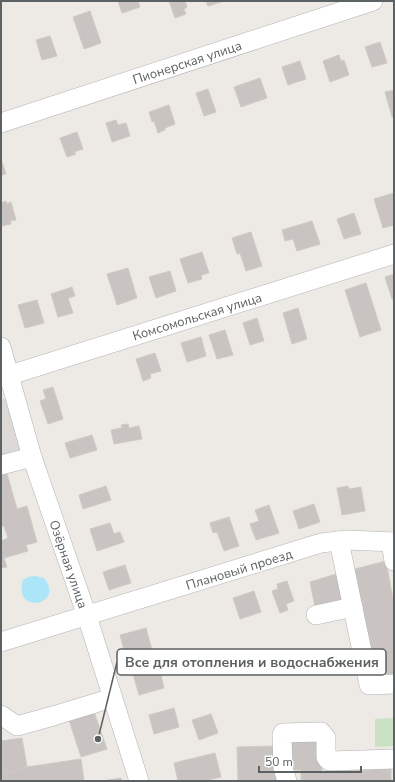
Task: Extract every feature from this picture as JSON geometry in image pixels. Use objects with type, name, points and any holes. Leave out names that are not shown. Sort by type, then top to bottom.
[{"type":"street","name":"Пионерская улица","points":[[1,123],[373,1]]},
{"type":"street","name":"Комсомольская улица","points":[[5,376],[394,254]]},
{"type":"street","name":"Озёрная улица","points":[[1,347],[5,376],[87,616],[139,781]]},
{"type":"street","points":[[1,465],[32,457]]},
{"type":"street","name":"Плановый проезд","points":[[1,642],[321,543],[347,540],[392,542]]},
{"type":"street","points":[[339,541],[369,685],[394,684]]},
{"type":"street","points":[[392,542],[394,561]]},
{"type":"street","points":[[316,615],[353,607]]},
{"type":"street","points":[[1,715],[17,726],[112,698]]},
{"type":"street","points":[[287,781],[283,768],[283,733],[321,732],[326,738],[326,757],[330,761],[394,758]]},
{"type":"shaded area","points":[[6,398],[23,449],[1,456],[1,400]]},
{"type":"green space","points":[[394,718],[394,746],[375,747],[375,719]]},
{"type":"water","points":[[35,576],[44,578],[49,588],[48,595],[44,600],[38,603],[31,602],[25,598],[22,591],[23,580],[28,577]]},
{"type":"building","points":[[118,1],[138,1],[140,7],[122,13]]},
{"type":"building","points":[[169,1],[185,1],[187,7],[184,9],[186,14],[175,18]]},
{"type":"building","points":[[206,1],[224,1],[208,6]]},
{"type":"building","points":[[90,11],[101,43],[84,49],[73,17]]},
{"type":"building","points":[[50,36],[57,56],[42,60],[36,40]]},
{"type":"building","points":[[380,42],[387,63],[372,67],[365,47]]},
{"type":"building","points":[[339,55],[341,61],[344,60],[349,75],[330,82],[323,61]]},
{"type":"building","points":[[300,61],[306,79],[288,85],[282,67]]},
{"type":"building","points":[[260,78],[267,98],[241,107],[234,87]]},
{"type":"building","points":[[208,89],[216,112],[204,116],[196,93]]},
{"type":"building","points":[[394,90],[394,117],[392,117],[385,92]]},
{"type":"building","points":[[169,105],[175,124],[158,133],[149,112]]},
{"type":"building","points":[[116,120],[118,125],[126,123],[130,136],[112,142],[106,123]]},
{"type":"building","points":[[77,132],[83,149],[74,152],[76,154],[67,157],[60,138]]},
{"type":"building","points":[[1,159],[6,174],[1,175]]},
{"type":"building","points":[[394,193],[394,225],[383,228],[374,199]]},
{"type":"building","points":[[6,201],[7,204],[11,202],[16,220],[10,221],[11,224],[1,226],[1,203]]},
{"type":"building","points":[[354,213],[361,234],[344,239],[337,219]]},
{"type":"building","points":[[312,221],[320,244],[297,251],[293,239],[285,241],[282,230]]},
{"type":"building","points":[[251,232],[262,266],[246,271],[240,253],[237,254],[232,238]]},
{"type":"building","points":[[202,252],[209,273],[201,275],[202,279],[188,283],[180,259]]},
{"type":"building","points":[[128,268],[137,298],[117,305],[107,274]]},
{"type":"building","points":[[170,271],[176,291],[156,298],[149,277]]},
{"type":"building","points":[[394,274],[394,299],[392,299],[385,277]]},
{"type":"building","points":[[366,283],[381,330],[360,337],[345,290]]},
{"type":"building","points":[[72,287],[75,296],[68,298],[73,313],[58,317],[51,294]]},
{"type":"building","points":[[37,300],[44,323],[25,328],[18,305]]},
{"type":"building","points":[[298,308],[307,339],[292,344],[283,313]]},
{"type":"building","points":[[257,318],[264,341],[250,345],[243,323]]},
{"type":"building","points":[[225,330],[233,355],[217,359],[209,335]]},
{"type":"building","points":[[201,337],[206,356],[187,362],[181,343]]},
{"type":"building","points":[[155,353],[161,371],[150,374],[151,378],[143,381],[136,359]]},
{"type":"building","points":[[53,387],[63,419],[48,424],[40,401],[46,399],[43,390]]},
{"type":"building","points":[[128,424],[129,428],[139,426],[142,439],[114,444],[111,430],[122,428],[121,425]]},
{"type":"building","points":[[92,435],[97,450],[70,458],[65,443]]},
{"type":"building","points":[[6,470],[17,509],[27,506],[37,542],[26,545],[28,551],[4,558],[7,567],[1,568],[1,541],[8,538],[4,526],[1,526],[1,471]]},
{"type":"building","points":[[106,486],[111,500],[83,509],[79,495]]},
{"type":"building","points":[[348,486],[349,489],[361,487],[365,511],[342,515],[337,488]]},
{"type":"building","points":[[314,504],[320,522],[299,529],[293,511]]},
{"type":"building","points":[[269,505],[279,533],[256,540],[250,524],[259,521],[255,510]]},
{"type":"building","points":[[229,517],[239,546],[224,551],[217,532],[213,533],[210,523]]},
{"type":"building","points":[[110,523],[114,534],[120,532],[124,542],[97,551],[90,529]]},
{"type":"building","points":[[386,561],[394,605],[394,680],[375,683],[355,569]]},
{"type":"building","points":[[125,565],[131,583],[109,590],[103,572]]},
{"type":"building","points":[[336,574],[343,601],[315,607],[310,582]]},
{"type":"building","points":[[287,581],[294,601],[286,604],[288,610],[280,613],[272,591],[278,589],[277,584]]},
{"type":"building","points":[[254,591],[261,612],[240,619],[233,598]]},
{"type":"building","points":[[146,628],[152,650],[126,657],[120,635]]},
{"type":"building","points":[[159,667],[164,688],[139,695],[133,674]]},
{"type":"building","points":[[174,708],[179,727],[154,734],[149,715]]},
{"type":"building","points":[[94,712],[107,749],[81,757],[69,720]]},
{"type":"building","points":[[211,714],[218,733],[199,740],[192,720]]},
{"type":"building","points":[[320,735],[322,772],[391,769],[391,781],[301,781],[301,770],[292,770],[290,740]]},
{"type":"building","points":[[22,738],[27,767],[1,775],[1,741]]},
{"type":"building","points":[[277,746],[278,781],[238,781],[237,747]]},
{"type":"building","points":[[215,753],[221,777],[204,781],[178,781],[174,763]]},
{"type":"building","points":[[81,759],[84,781],[1,781],[1,775],[27,767]]},
{"type":"building","points":[[121,778],[122,781],[102,781]]},
{"type":"place","name":"Все для отопления и водоснабжения","points":[[98,739]]}]
